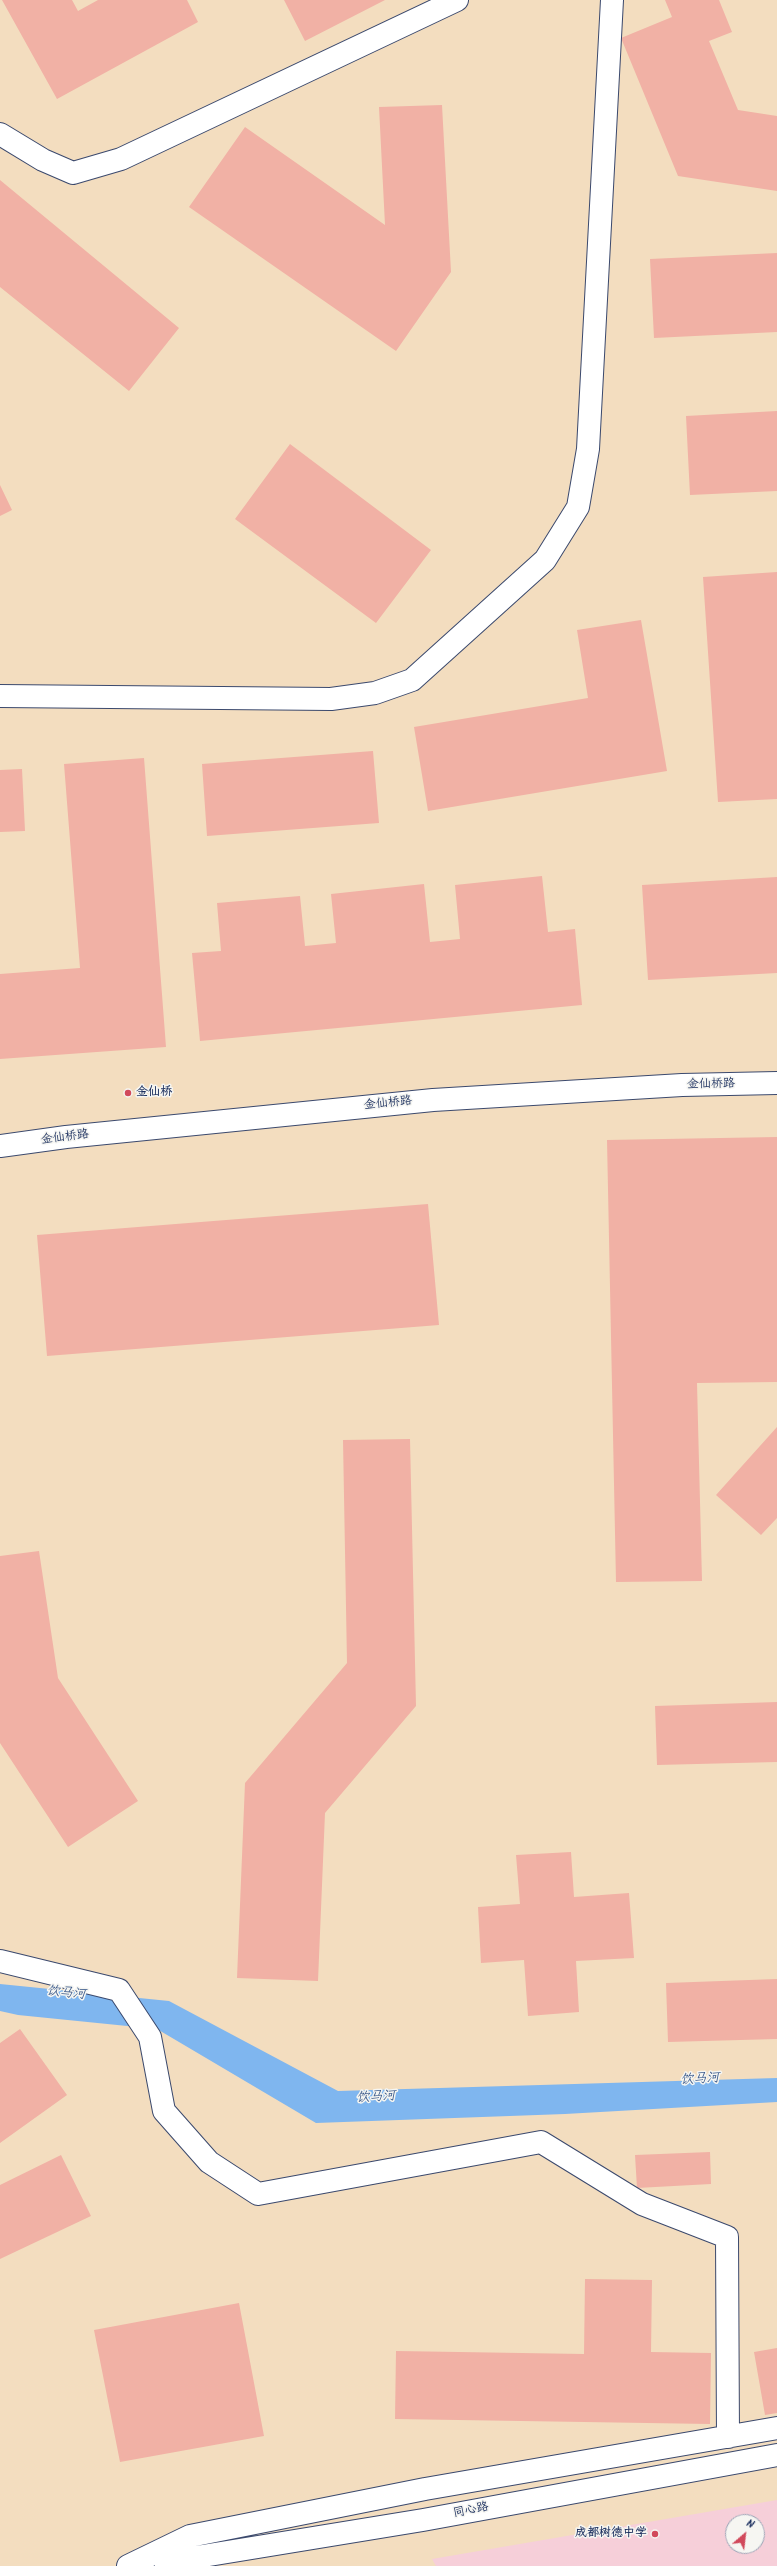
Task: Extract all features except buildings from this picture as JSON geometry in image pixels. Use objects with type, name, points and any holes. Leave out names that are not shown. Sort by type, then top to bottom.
[{"type":"street","points":[[0,134],[43,160],[73,173],[121,159],[457,0]]},
{"type":"street","points":[[0,696],[331,699],[375,693],[412,680],[545,560],[578,507],[588,449],[612,0]]},
{"type":"street","name":"金仙桥路","points":[[0,1146],[66,1137],[433,1100],[682,1085],[777,1083]]},
{"type":"street","points":[[0,1961],[119,1990],[150,2037],[164,2111],[208,2162],[258,2194],[541,2142],[642,2204],[727,2237],[728,2437]]},
{"type":"street","points":[[128,2566],[190,2536],[425,2489],[777,2428]]},
{"type":"street","name":"同心路","points":[[166,2566],[178,2560],[423,2520],[777,2454]]},
{"type":"shaded area","name":"成都树德中学","points":[[777,2500],[777,2566],[436,2566],[432,2559]]},
{"type":"water","name":"饮马河","points":[[0,1984],[169,2001],[338,2091],[777,2078],[777,2102],[565,2114],[316,2123],[157,2029],[18,2015],[0,2011]]},
{"type":"place","name":"金仙桥","points":[[128,1093]]},
{"type":"place","name":"成都树德中学","points":[[655,2534]]}]
